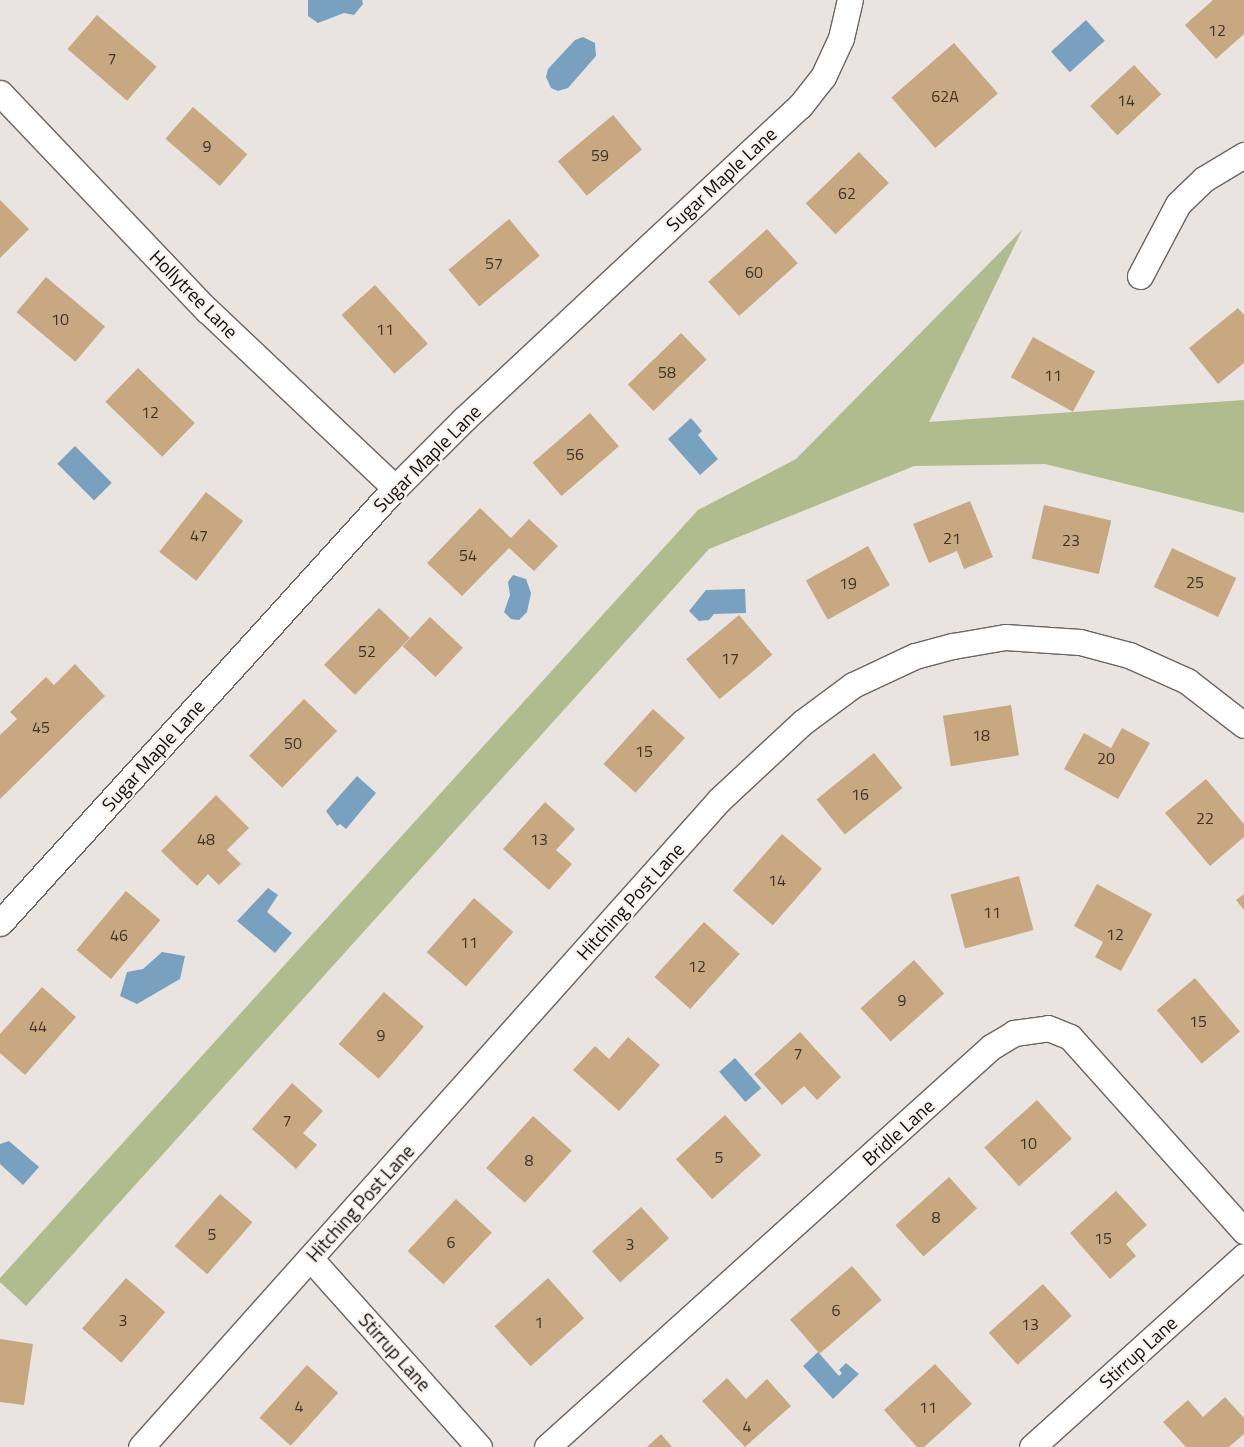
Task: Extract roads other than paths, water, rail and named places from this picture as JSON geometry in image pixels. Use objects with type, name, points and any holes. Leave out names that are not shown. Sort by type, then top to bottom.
[{"type":"street","name":"Sugar Maple Lane","points":[[1,921],[395,488],[464,419],[800,106],[823,77],[841,38],[850,0]]},
{"type":"street","name":"Hollytree Lane","points":[[0,93],[207,310],[395,488]]},
{"type":"street","points":[[1140,276],[1178,204],[1204,179],[1244,156]]},
{"type":"street","name":"Hitching Post Lane","points":[[141,1447],[719,800],[803,722],[853,684],[915,656],[953,646],[1005,637],[1080,642],[1129,655],[1187,681],[1244,725]]},
{"type":"street","name":"Bridle Lane","points":[[547,1447],[984,1054],[1014,1033],[1048,1028],[1070,1037],[1244,1231]]},
{"type":"street","name":"Stirrup Lane","points":[[1032,1447],[1244,1256]]},
{"type":"street","name":"Stirrup Lane","points":[[310,1258],[479,1447]]},
{"type":"water","points":[[308,0],[362,0],[363,4],[354,15],[344,13],[318,23],[308,16]]},
{"type":"water","points":[[1086,20],[1105,41],[1070,72],[1051,51]]},
{"type":"water","points":[[583,37],[595,43],[596,56],[568,88],[558,91],[551,88],[546,77],[548,69],[575,40]]},
{"type":"water","points":[[691,418],[702,431],[698,435],[718,459],[700,475],[668,439]]},
{"type":"water","points":[[75,446],[112,483],[94,500],[57,464]]},
{"type":"water","points":[[513,575],[526,579],[531,593],[527,612],[519,620],[511,619],[504,612],[510,595],[508,582]]},
{"type":"water","points":[[745,589],[746,613],[714,614],[709,620],[699,621],[689,611],[706,590]]},
{"type":"water","points":[[357,776],[376,793],[346,829],[340,824],[337,826],[326,811]]},
{"type":"water","points":[[268,888],[278,895],[267,912],[292,933],[275,953],[237,921]]},
{"type":"water","points":[[162,952],[185,956],[180,979],[137,1004],[120,996],[127,972],[143,969]]},
{"type":"water","points":[[735,1058],[761,1088],[745,1102],[719,1072]]},
{"type":"water","points":[[9,1141],[39,1167],[23,1185],[0,1164],[0,1144]]},
{"type":"water","points":[[818,1352],[839,1376],[842,1373],[839,1370],[846,1363],[859,1374],[833,1399],[803,1366]]}]
